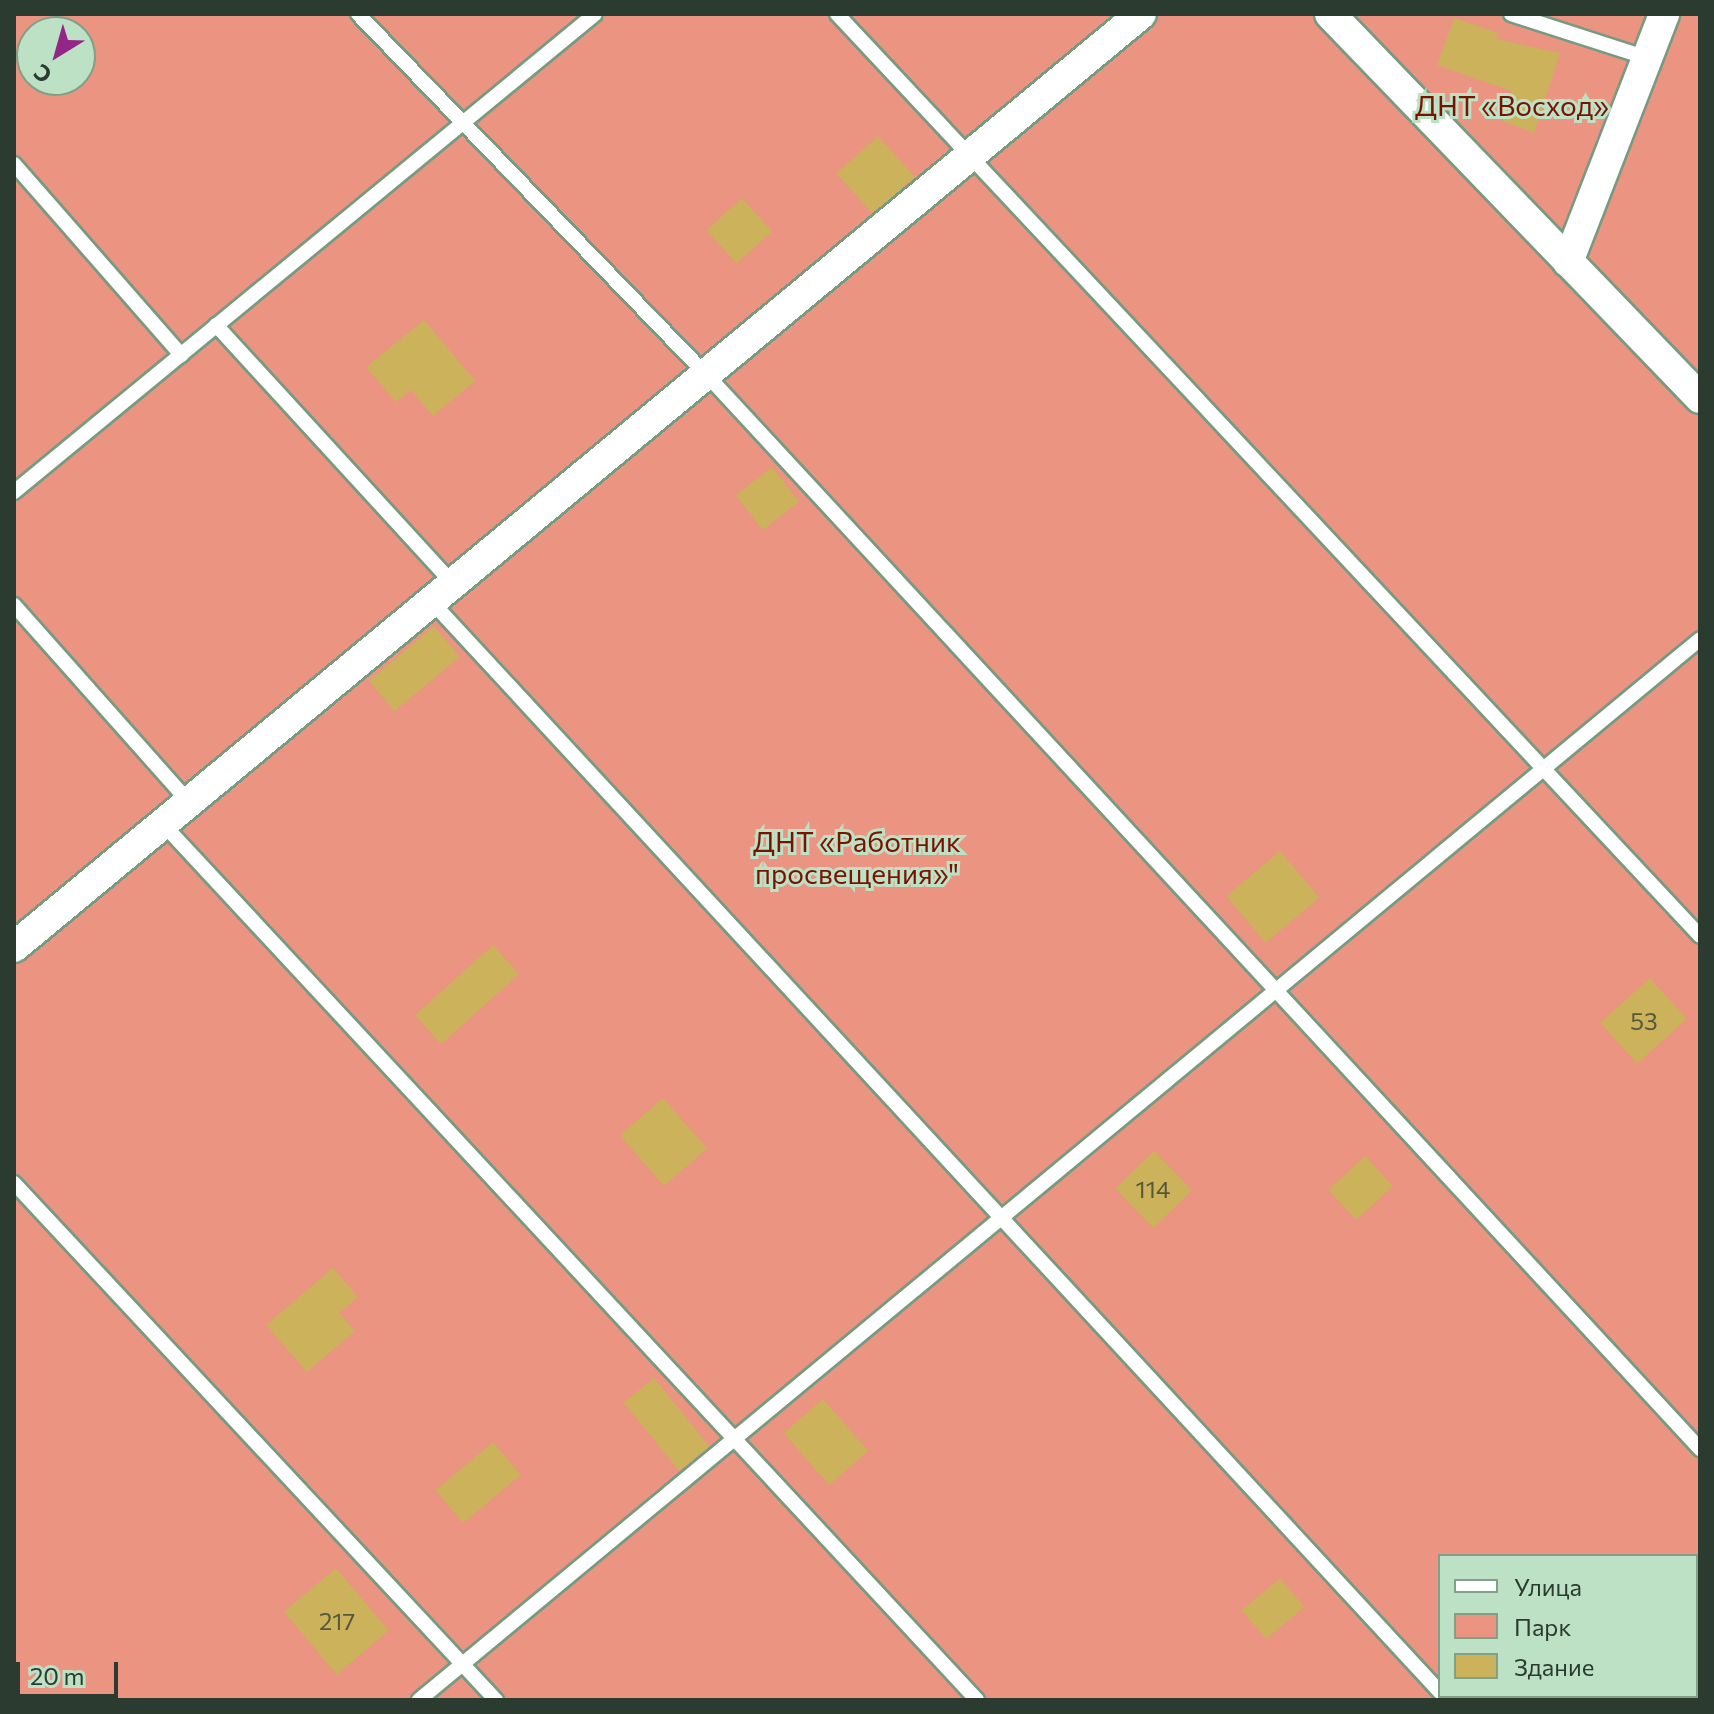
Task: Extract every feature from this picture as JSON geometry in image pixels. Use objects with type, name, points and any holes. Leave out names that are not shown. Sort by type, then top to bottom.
[{"type":"street","points":[[14,947],[970,152],[1141,14]]},
{"type":"street","points":[[1330,14],[1700,398]]},
{"type":"street","points":[[1568,262],[1664,14]]},
{"type":"lane","points":[[358,14],[705,373],[1700,1449]]},
{"type":"lane","points":[[14,492],[595,14]]},
{"type":"lane","points":[[837,14],[970,152],[1700,936]]},
{"type":"lane","points":[[1511,14],[1647,58]]},
{"type":"lane","points":[[14,164],[181,355]]},
{"type":"lane","points":[[216,325],[442,592],[1002,1218],[1438,1690]]},
{"type":"lane","points":[[14,605],[189,802]]},
{"type":"lane","points":[[419,1700],[1700,639]]},
{"type":"lane","points":[[163,824],[977,1700]]},
{"type":"lane","points":[[14,1183],[496,1700]]},
{"type":"green space","name":"ДНТ «Работник просвещения»\"","points":[[14,14],[1700,14],[1700,1700],[14,1700]]},
{"type":"building","points":[[1454,18],[1498,33],[1496,39],[1560,53],[1534,133],[1502,121],[1511,91],[1437,65]]},
{"type":"building","points":[[878,136],[915,177],[873,214],[836,173]]},
{"type":"building","points":[[742,198],[772,231],[736,264],[706,230]]},
{"type":"building","points":[[424,320],[475,381],[433,416],[411,390],[396,402],[366,367]]},
{"type":"building","points":[[772,467],[799,502],[763,530],[736,495]]},
{"type":"building","points":[[434,626],[460,657],[395,711],[369,681]]},
{"type":"building","points":[[1280,851],[1319,898],[1266,943],[1226,896]]},
{"type":"building","points":[[493,945],[519,974],[441,1044],[415,1015]]},
{"type":"building","points":[[1650,978],[1687,1019],[1637,1064],[1600,1023]]},
{"type":"building","points":[[663,1098],[707,1149],[664,1186],[620,1135]]},
{"type":"building","points":[[1154,1151],[1192,1191],[1153,1228],[1115,1189]]},
{"type":"building","points":[[1365,1156],[1393,1186],[1356,1220],[1328,1190]]},
{"type":"building","points":[[333,1268],[358,1297],[339,1313],[355,1331],[307,1372],[266,1325]]},
{"type":"building","points":[[654,1378],[709,1446],[679,1471],[624,1403]]},
{"type":"building","points":[[823,1399],[868,1451],[829,1485],[784,1433]]},
{"type":"building","points":[[493,1442],[521,1475],[463,1523],[436,1490]]},
{"type":"building","points":[[336,1568],[389,1631],[337,1675],[284,1612]]},
{"type":"building","points":[[1280,1578],[1304,1607],[1266,1639],[1242,1610]]},
{"type":"park label","name":"ДНТ «Восход»","points":[[1512,105]]}]
